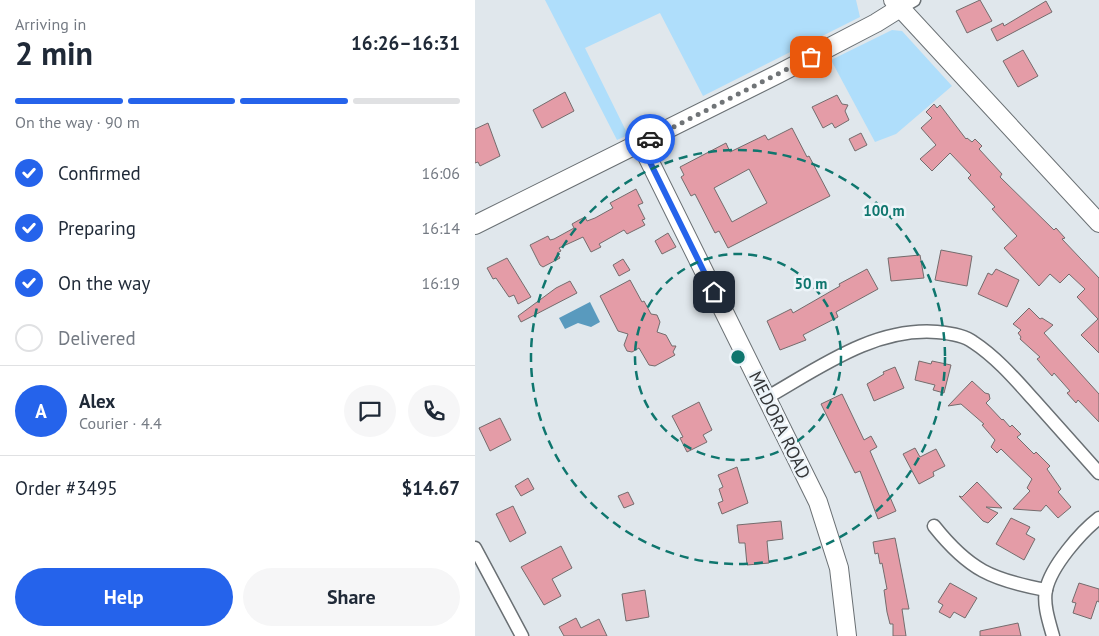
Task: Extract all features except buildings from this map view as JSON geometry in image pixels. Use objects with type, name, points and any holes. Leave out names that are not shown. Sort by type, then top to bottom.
[{"type":"street","points":[[475,225],[641,144],[876,23],[902,2],[1099,222]]},
{"type":"street","name":"MEDORA ROAD","points":[[641,144],[818,502],[839,568],[847,636]]},
{"type":"street","points":[[766,398],[843,355],[872,342],[898,333],[920,331],[948,333],[972,341],[1006,369],[1099,473]]},
{"type":"street","points":[[1053,636],[1047,615],[1046,590],[1059,562],[1087,528],[1099,518]]},
{"type":"street","points":[[934,526],[967,561],[986,573],[1011,583],[1046,590]]},
{"type":"street","points":[[475,548],[522,636]]},
{"type":"shaded area","points":[[545,0],[856,0],[860,17],[703,96],[660,13],[585,48],[628,135],[617,140]]},
{"type":"shaded area","points":[[892,30],[902,31],[952,86],[896,134],[875,142],[831,60]]},
{"type":"shaded area","points":[[590,302],[600,322],[591,327],[578,323],[565,329],[559,318]]},
{"type":"way so far","points":[[650,139],[811,57]]},
{"type":"route","points":[[650,139],[641,144],[714,292]]}]
